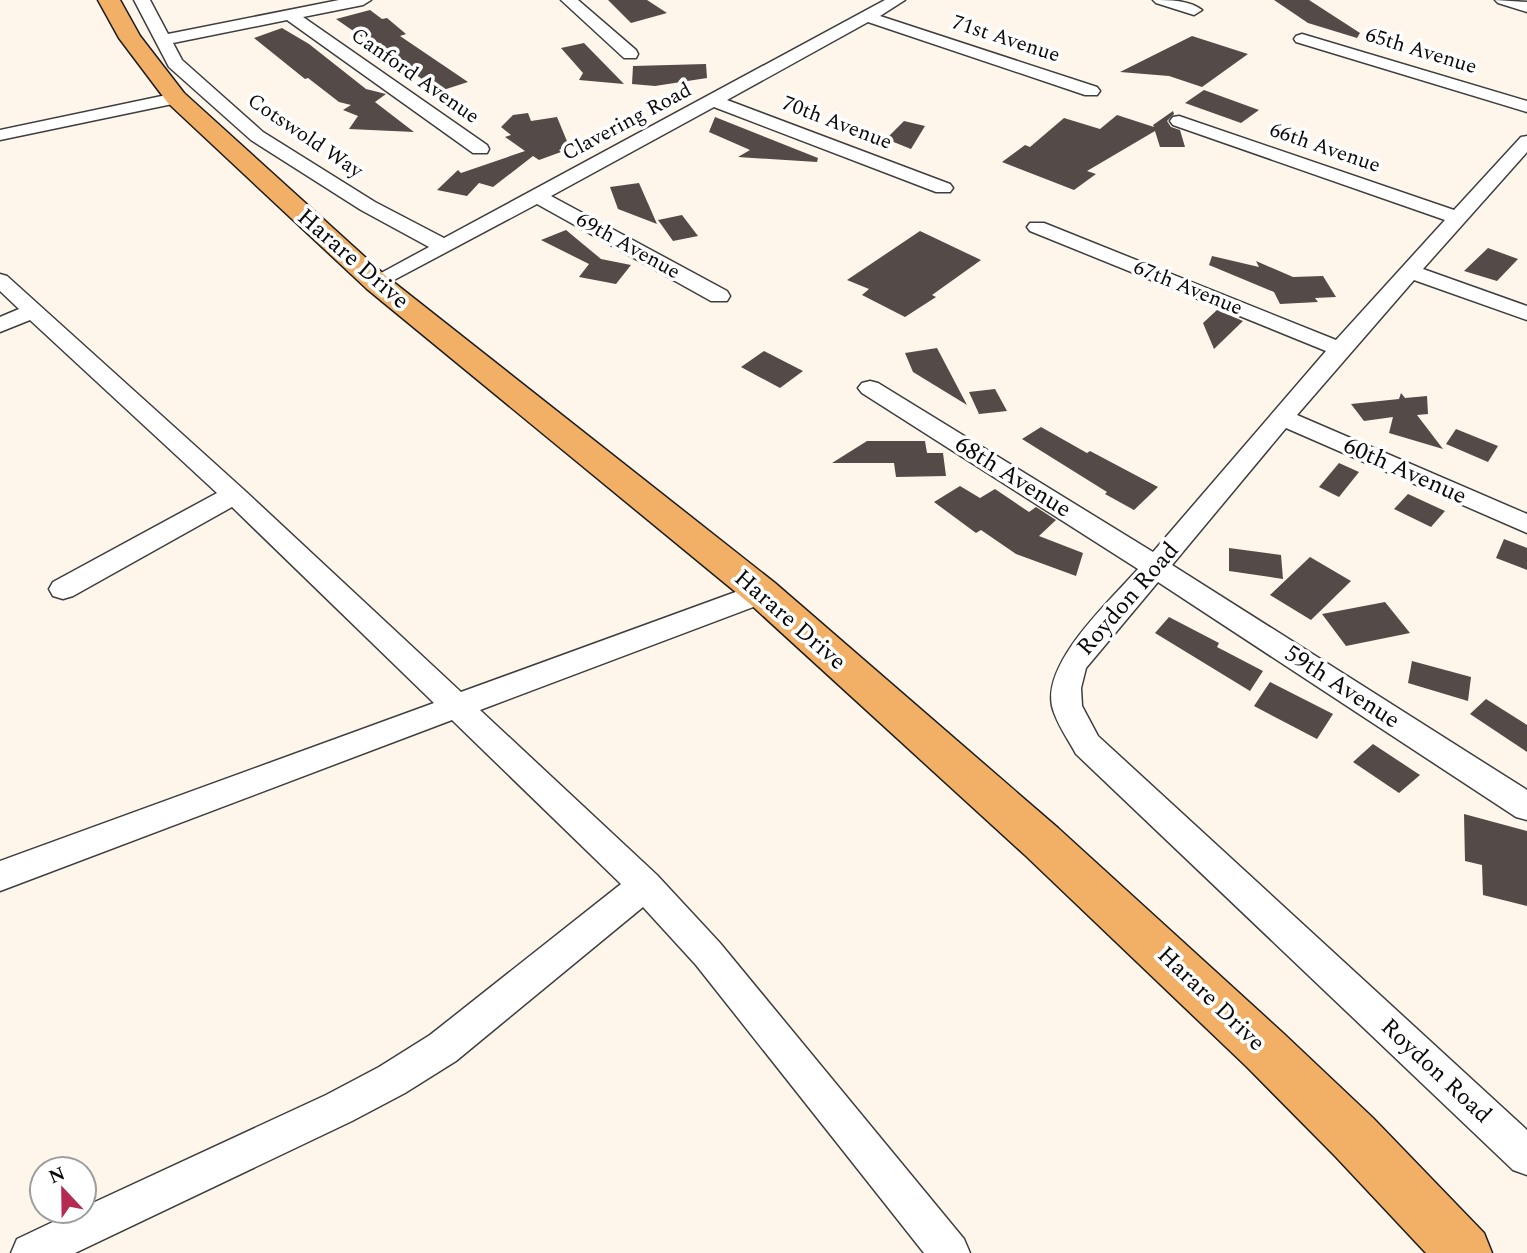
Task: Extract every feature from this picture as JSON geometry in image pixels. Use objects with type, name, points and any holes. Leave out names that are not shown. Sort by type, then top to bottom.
[{"type":"main road","name":"Harare Drive","points":[[109,0],[130,38],[176,98],[377,283],[762,593],[1154,945],[1354,1138],[1464,1253]]},
{"type":"street","name":"Cotswold Way","points":[[142,0],[162,40],[183,72],[257,136],[369,206],[445,247]]},
{"type":"street","points":[[162,40],[290,15],[305,6],[363,0]]},
{"type":"street","points":[[569,0],[630,54]]},
{"type":"street","name":"Clavering Road","points":[[377,283],[897,0]]},
{"type":"street","points":[[1161,0],[1194,10]]},
{"type":"street","points":[[1503,0],[1527,7]]},
{"type":"street","name":"Canford Avenue","points":[[290,15],[480,149]]},
{"type":"street","name":"71st Avenue","points":[[867,17],[1091,91]]},
{"type":"street","name":"65th Avenue","points":[[1302,39],[1527,107]]},
{"type":"street","points":[[0,135],[176,98]]},
{"type":"street","name":"70th Avenue","points":[[714,101],[943,188]]},
{"type":"street","name":"66th Avenue","points":[[1179,121],[1455,218]]},
{"type":"street","name":"Roydon Road","points":[[1522,154],[1455,218],[1412,272],[1340,349],[1073,664],[1064,690],[1069,715],[1087,745],[1527,1156]]},
{"type":"street","name":"69th Avenue","points":[[537,196],[719,296]]},
{"type":"street","name":"67th Avenue","points":[[1037,228],[1340,349]]},
{"type":"street","points":[[1412,272],[1527,313]]},
{"type":"street","points":[[0,280],[234,495],[645,885],[708,954],[950,1253]]},
{"type":"street","points":[[0,326],[32,311]]},
{"type":"street","name":"68th Avenue","points":[[870,388],[1156,566]]},
{"type":"street","name":"60th Avenue","points":[[1282,417],[1527,524]]},
{"type":"street","points":[[62,589],[234,495]]},
{"type":"street","name":"59th Avenue","points":[[1156,566],[1527,807]]},
{"type":"street","points":[[0,876],[762,593]]},
{"type":"street","points":[[31,1253],[392,1080],[443,1048],[645,885]]},
{"type":"building","points":[[608,0],[647,0],[667,13],[631,23]]},
{"type":"building","points":[[1274,0],[1309,0],[1360,33],[1357,38],[1308,23]]},
{"type":"building","points":[[370,10],[382,19],[387,18],[406,34],[400,36],[468,82],[440,91],[410,71],[416,69],[368,36],[362,37],[336,19]]},
{"type":"building","points":[[282,28],[309,44],[366,89],[386,94],[375,102],[414,132],[349,129],[358,116],[343,110],[351,105],[339,102],[308,78],[305,79],[254,38]]},
{"type":"building","points":[[1192,36],[1248,54],[1202,87],[1169,76],[1120,72]]},
{"type":"building","points":[[584,43],[624,84],[579,80],[583,73],[561,48]]},
{"type":"building","points":[[706,64],[707,78],[655,86],[632,84],[633,66]]},
{"type":"building","points":[[1204,90],[1259,110],[1241,123],[1185,103]]},
{"type":"building","points":[[1173,111],[1174,114],[1167,121],[1171,127],[1180,130],[1185,147],[1160,147],[1155,131],[1087,171],[1096,174],[1074,190],[1002,162],[1025,145],[1030,147],[1064,118],[1100,129],[1117,115],[1154,127],[1153,125]]},
{"type":"building","points":[[528,113],[531,121],[557,117],[569,146],[539,160],[533,156],[493,187],[479,183],[467,196],[437,190],[458,170],[461,173],[525,151],[505,137],[511,135],[501,127],[513,115]]},
{"type":"building","points":[[715,117],[818,158],[817,162],[738,157],[750,150],[709,132]]},
{"type":"building","points":[[904,121],[925,126],[911,149],[886,139]]},
{"type":"building","points":[[639,183],[657,224],[618,209],[610,187]]},
{"type":"building","points":[[682,215],[698,236],[673,241],[658,220]]},
{"type":"building","points":[[566,230],[601,259],[631,265],[616,284],[579,277],[589,264],[541,240]]},
{"type":"building","points":[[920,231],[981,260],[932,295],[936,297],[905,317],[862,295],[869,289],[847,280]]},
{"type":"building","points":[[1488,248],[1518,259],[1497,281],[1464,271]]},
{"type":"building","points":[[1212,256],[1259,267],[1256,261],[1293,277],[1323,276],[1336,297],[1315,298],[1318,302],[1280,304],[1274,292],[1209,265]]},
{"type":"building","points":[[1217,310],[1243,321],[1214,349],[1203,323]]},
{"type":"building","points":[[937,348],[967,405],[913,372],[905,353]]},
{"type":"building","points":[[764,351],[803,371],[780,388],[741,367]]},
{"type":"building","points":[[995,389],[1007,411],[979,414],[969,392]]},
{"type":"building","points":[[1401,393],[1405,398],[1427,396],[1428,414],[1417,415],[1443,449],[1389,433],[1393,417],[1364,421],[1351,404],[1399,399]]},
{"type":"building","points":[[1041,427],[1087,453],[1090,451],[1158,487],[1134,510],[1022,439]]},
{"type":"building","points":[[1456,429],[1498,446],[1488,462],[1446,444]]},
{"type":"building","points":[[867,441],[925,441],[927,453],[943,453],[946,476],[896,477],[894,463],[832,463]]},
{"type":"building","points":[[1339,463],[1359,472],[1339,497],[1319,487]]},
{"type":"building","points":[[960,486],[980,498],[995,489],[1029,512],[1036,507],[1056,520],[1039,536],[1083,553],[1076,576],[1016,554],[981,530],[976,533],[934,502]]},
{"type":"building","points":[[1408,494],[1445,511],[1431,527],[1394,509]]},
{"type":"building","points":[[1504,539],[1527,548],[1527,570],[1496,558]]},
{"type":"building","points":[[1229,548],[1281,555],[1283,579],[1229,571]]},
{"type":"building","points":[[1310,557],[1351,581],[1311,620],[1270,595]]},
{"type":"building","points":[[1385,602],[1410,633],[1346,646],[1322,614]]},
{"type":"building","points":[[1169,617],[1219,643],[1217,647],[1263,671],[1250,691],[1155,633]]},
{"type":"building","points":[[1412,661],[1471,677],[1468,701],[1408,683]]},
{"type":"building","points":[[1270,682],[1333,714],[1317,739],[1254,706]]},
{"type":"building","points":[[1486,699],[1527,725],[1527,752],[1470,714]]},
{"type":"building","points":[[1373,744],[1420,775],[1399,793],[1353,762]]},
{"type":"building","points":[[1464,814],[1527,831],[1527,906],[1483,895],[1482,865],[1465,861]]}]
